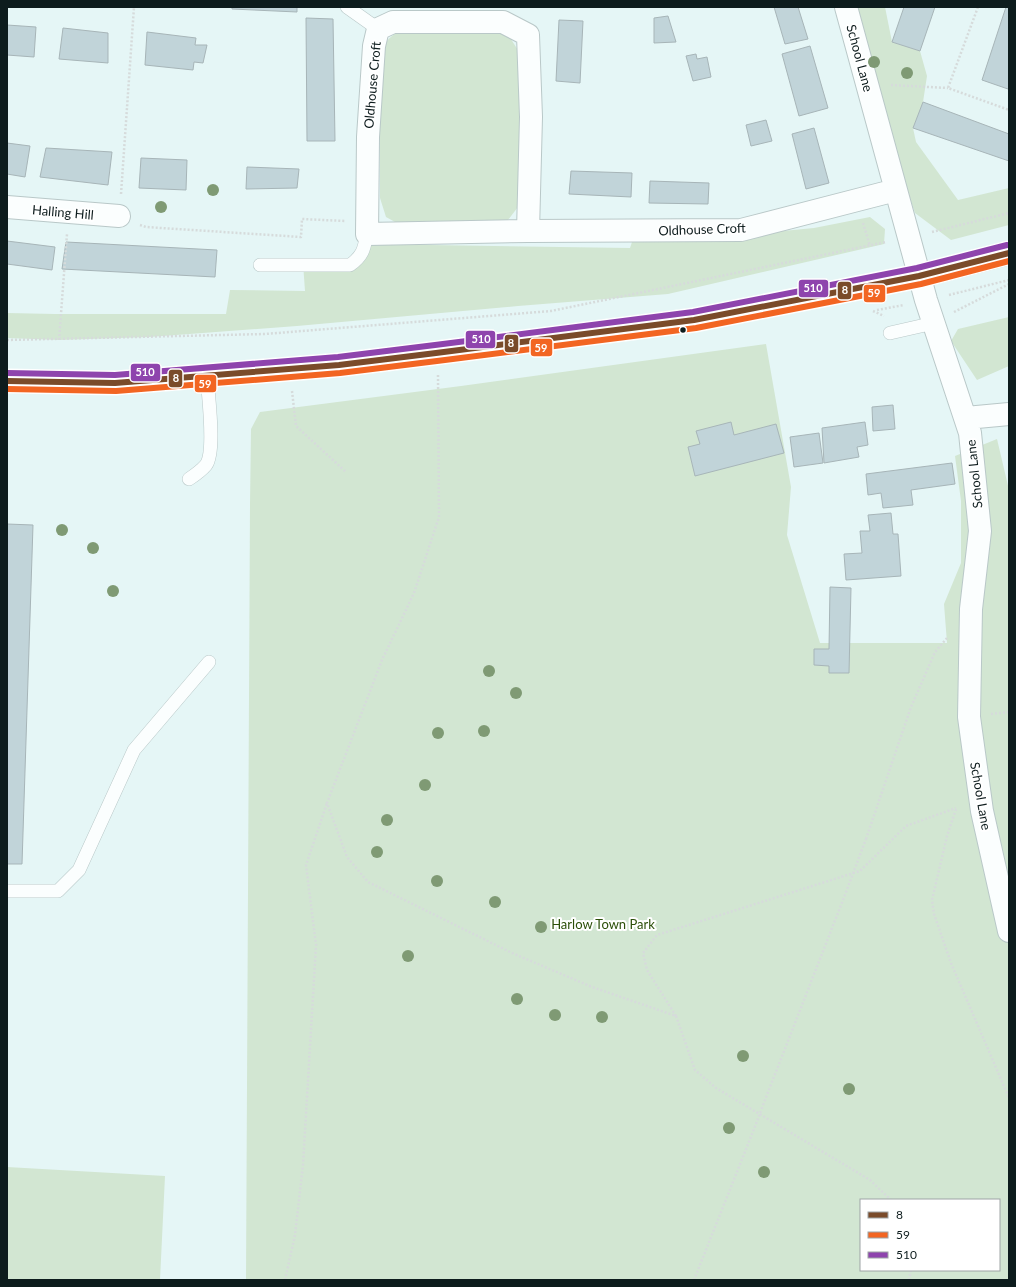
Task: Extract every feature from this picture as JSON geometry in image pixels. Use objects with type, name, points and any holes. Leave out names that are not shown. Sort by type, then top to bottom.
[{"type":"street","name":"School Lane","points":[[846,7],[919,276],[970,433],[980,531],[971,609],[969,717],[981,803],[1009,931]]},
{"type":"street","name":"Oldhouse Croft","points":[[528,231],[531,117],[528,35],[503,22],[393,22],[378,30],[374,46],[368,137],[367,228],[528,231],[741,230],[896,190]]},
{"type":"street","name":"Halling Hill","points":[[7,207],[119,216]]},
{"type":"street","points":[[7,381],[115,384],[338,365],[436,353],[694,320],[919,276],[1009,253]]},
{"type":"street","points":[[966,418],[1009,414]]},
{"type":"lane","points":[[347,7],[378,30]]},
{"type":"lane","points":[[260,265],[350,265],[358,260],[363,251],[367,228]]},
{"type":"lane","points":[[890,333],[934,323]]},
{"type":"lane","points":[[189,479],[199,473],[207,464],[211,445],[207,376]]},
{"type":"lane","points":[[7,891],[58,891],[79,870],[134,750],[209,662]]},
{"type":"path","points":[[134,7],[119,216],[146,227],[301,237],[302,219],[367,228]]},
{"type":"path","points":[[948,88],[978,7]]},
{"type":"path","points":[[867,84],[948,88],[1009,110]]},
{"type":"path","points":[[59,340],[68,212]]},
{"type":"path","points":[[7,340],[59,340],[265,334],[551,311],[909,238],[1009,213]]},
{"type":"path","points":[[926,300],[1009,280]]},
{"type":"path","points":[[934,323],[1009,284]]},
{"type":"path","points":[[285,1280],[295,1235],[304,1164],[316,945],[306,866],[327,803],[382,660],[414,593],[439,517],[436,353]]},
{"type":"path","points":[[292,389],[296,426],[346,472]]},
{"type":"path","points":[[694,1280],[843,900],[911,707],[935,652],[971,609]]},
{"type":"path","points":[[327,803],[347,857],[368,882],[512,953],[592,987],[676,1016]]},
{"type":"path","points":[[890,1199],[870,1180],[716,1088],[696,1070],[676,1016],[647,970],[643,953],[657,935],[860,871],[906,826],[956,808],[981,803]]},
{"type":"path","points":[[956,808],[947,836],[932,900],[934,914],[950,963],[1009,1098]]},
{"type":"green space","points":[[851,7],[885,7],[892,42],[920,51],[927,76],[923,102],[913,128],[916,142],[958,200],[1009,188],[1009,225],[951,240],[915,213],[893,149]]},
{"type":"green space","points":[[405,27],[496,28],[509,36],[521,55],[520,189],[518,207],[501,229],[406,228],[386,217],[380,198],[380,61],[387,41],[390,37]]},
{"type":"green space","points":[[870,217],[885,229],[884,244],[668,294],[297,326],[149,337],[59,340],[7,338],[7,313],[226,314],[230,290],[305,291],[303,263],[346,262],[367,244],[630,248],[633,239],[720,237],[814,228]]},
{"type":"green space","points":[[1009,317],[1009,366],[977,380],[951,341],[958,329]]},
{"type":"green space","name":"Harlow Town Park","points":[[766,344],[791,487],[787,535],[820,643],[947,643],[944,604],[961,563],[961,501],[955,456],[997,439],[1009,490],[1009,1280],[246,1280],[251,429],[260,412]]},
{"type":"green space","points":[[7,1167],[165,1176],[160,1280],[7,1280]]},
{"type":"building","points":[[232,7],[297,7],[297,12],[232,9]]},
{"type":"building","points":[[774,7],[798,7],[808,39],[785,44]]},
{"type":"building","points":[[904,7],[935,7],[920,51],[892,42]]},
{"type":"building","points":[[1006,7],[1009,7],[1008,89],[982,80]]},
{"type":"building","points":[[668,16],[676,42],[654,43],[654,18]]},
{"type":"building","points":[[306,18],[333,19],[335,141],[307,141]]},
{"type":"building","points":[[559,20],[583,21],[580,83],[556,81]]},
{"type":"building","points":[[7,25],[36,27],[34,57],[7,55]]},
{"type":"building","points":[[63,28],[108,33],[108,63],[59,59]]},
{"type":"building","points":[[147,32],[196,38],[195,45],[207,45],[203,63],[194,62],[193,70],[145,65]]},
{"type":"building","points":[[810,46],[828,108],[799,116],[782,54]]},
{"type":"building","points":[[696,54],[697,59],[707,57],[711,77],[693,81],[686,56]]},
{"type":"building","points":[[923,102],[1009,134],[1009,161],[913,128]]},
{"type":"building","points":[[766,120],[772,141],[751,146],[746,125]]},
{"type":"building","points":[[814,128],[829,183],[806,189],[792,134]]},
{"type":"building","points":[[7,143],[30,146],[25,177],[7,174]]},
{"type":"building","points":[[46,148],[112,152],[108,185],[40,177]]},
{"type":"building","points":[[141,158],[187,160],[186,190],[139,188]]},
{"type":"building","points":[[247,167],[299,169],[297,188],[246,189]]},
{"type":"building","points":[[571,171],[632,173],[631,197],[569,194]]},
{"type":"building","points":[[650,181],[709,183],[708,204],[649,203]]},
{"type":"building","points":[[7,241],[55,247],[52,270],[7,264]]},
{"type":"building","points":[[66,242],[217,250],[215,277],[62,269]]},
{"type":"building","points":[[893,405],[895,429],[873,431],[872,407]]},
{"type":"building","points":[[731,422],[734,435],[776,424],[784,453],[695,476],[688,447],[700,444],[696,431]]},
{"type":"building","points":[[865,422],[868,445],[857,447],[859,457],[824,463],[822,428]]},
{"type":"building","points":[[819,433],[823,463],[794,467],[790,437]]},
{"type":"building","points":[[952,463],[955,484],[911,490],[913,505],[883,508],[881,493],[868,495],[866,474]]},
{"type":"building","points":[[891,513],[893,534],[898,534],[901,576],[846,580],[844,554],[862,553],[860,531],[870,531],[868,515]]},
{"type":"building","points":[[7,524],[33,525],[22,864],[7,864]]},
{"type":"building","points":[[830,587],[851,588],[849,673],[829,673],[829,666],[814,665],[814,649],[829,649]]},
{"type":"transit line","name":"510","points":[[7,373],[115,375],[338,357],[693,312],[917,268],[1007,245]]},
{"type":"transit line","name":"8","points":[[7,381],[115,383],[339,365],[436,353],[694,320],[919,276],[1009,253]]},
{"type":"transit line","name":"59","points":[[7,389],[116,391],[340,373],[696,328],[921,284],[1009,261]]}]
